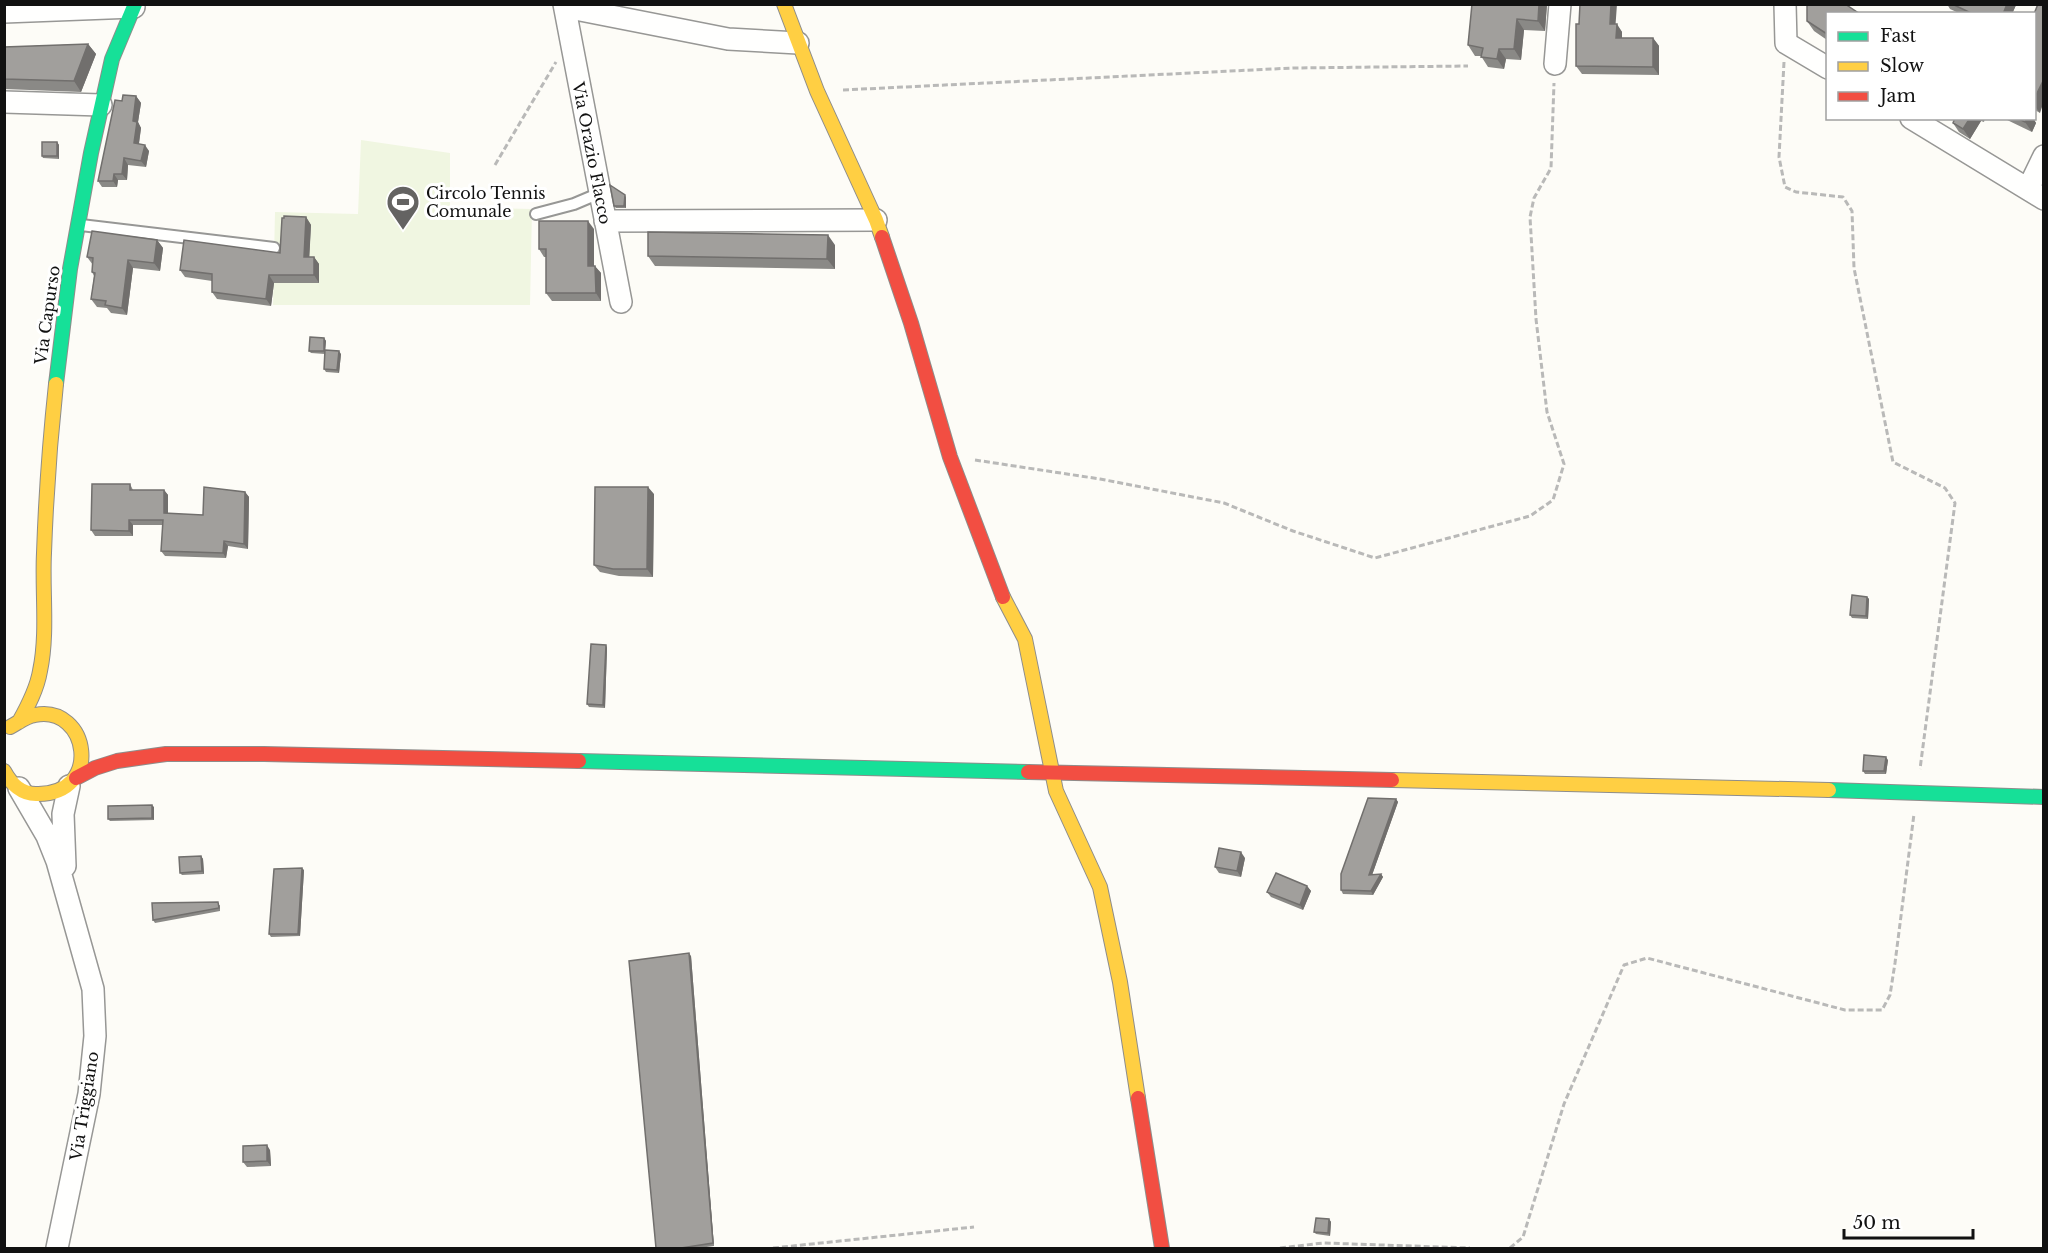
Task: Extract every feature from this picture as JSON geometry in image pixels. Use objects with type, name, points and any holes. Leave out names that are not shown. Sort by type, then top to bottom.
[{"type":"main road","points":[[784,4],[817,91],[876,220],[911,323],[950,456],[1004,600],[1025,639],[1056,791],[1100,887],[1120,982],[1161,1248]]},
{"type":"main road","name":"Via Capurso","points":[[4,739],[37,685],[43,639],[48,453],[58,352],[77,225],[101,105],[112,59],[134,6]]},
{"type":"main road","name":"Via Capurso","points":[[43,639],[53,686]]},
{"type":"main road","points":[[59,704],[80,738],[83,750],[81,769],[72,782]]},
{"type":"main road","points":[[12,725],[37,714],[55,716],[94,736]]},
{"type":"main road","points":[[126,746],[167,754]]},
{"type":"main road","points":[[4,771],[13,784],[26,792],[39,796],[60,792],[86,771],[110,761],[167,754],[264,754],[1917,792],[2043,797]]},
{"type":"street","points":[[1555,64],[1560,4]]},
{"type":"street","points":[[1785,4],[1785,43],[1826,67]]},
{"type":"street","points":[[4,12],[134,6]]},
{"type":"street","points":[[564,6],[728,39],[798,43]]},
{"type":"street","name":"Via Orazio Flacco","points":[[564,6],[621,302]]},
{"type":"street","points":[[4,102],[101,105]]},
{"type":"street","points":[[1914,120],[2036,194],[2043,156]]},
{"type":"street","points":[[605,221],[876,220]]},
{"type":"street","name":"Via Triggiano","points":[[66,894],[63,814],[72,782]]},
{"type":"street","name":"Via Triggiano","points":[[13,784],[47,836],[93,989],[95,1036],[89,1094],[57,1248]]},
{"type":"lane","points":[[536,214],[573,204],[600,193]]},
{"type":"lane","points":[[77,225],[274,248]]},
{"type":"path","points":[[495,165],[570,38]]},
{"type":"path","points":[[1510,1248],[1522,1237],[1564,1104],[1624,965],[1647,958],[1845,1010],[1882,1010],[1890,995],[1955,503],[1945,488],[1893,462],[1854,268],[1852,211],[1843,197],[1796,192],[1785,186],[1779,157],[1785,43]]},
{"type":"path","points":[[950,456],[1100,479],[1224,503],[1293,531],[1375,558],[1530,516],[1553,500],[1564,464],[1547,412],[1536,319],[1530,217],[1534,198],[1551,168],[1555,64]]},
{"type":"path","points":[[817,91],[1293,68],[1468,66]]},
{"type":"path","points":[[773,1248],[974,1227]]},
{"type":"path","points":[[1280,1248],[1323,1243],[1470,1248]]},
{"type":"green space","name":"Circolo Tennis Comunale","points":[[361,140],[450,153],[450,207],[532,209],[530,305],[273,305],[275,212],[358,214]]},
{"type":"building","points":[[1472,4],[1539,4],[1538,21],[1517,19],[1514,49],[1499,49],[1497,59],[1481,57],[1483,48],[1468,45]]},
{"type":"building","points":[[1580,4],[1611,4],[1610,24],[1617,24],[1616,38],[1653,38],[1653,67],[1576,66],[1576,24],[1579,24]]},
{"type":"building","points":[[1807,4],[1845,4],[1857,12],[1826,12],[1826,33],[1807,21]]},
{"type":"building","points":[[1952,4],[2007,4],[2004,12],[1969,12]]},
{"type":"building","points":[[2038,4],[2043,4],[2043,81],[2036,95],[2036,12]]},
{"type":"building","points":[[88,44],[74,81],[4,79],[4,47]]},
{"type":"building","points":[[123,95],[136,96],[133,121],[137,122],[134,143],[145,145],[141,161],[124,158],[122,174],[114,174],[113,181],[98,181],[115,100],[122,101]]},
{"type":"building","points":[[1954,120],[1969,120],[1963,129],[1953,123]]},
{"type":"building","points":[[42,142],[57,142],[57,156],[42,156]]},
{"type":"building","points":[[610,185],[625,195],[624,206],[614,206]]},
{"type":"building","points":[[284,216],[306,217],[304,257],[314,257],[314,275],[269,275],[266,299],[212,292],[212,274],[180,270],[184,240],[280,253]]},
{"type":"building","points":[[539,221],[588,221],[588,266],[595,266],[596,293],[546,293],[546,249],[539,249]]},
{"type":"building","points":[[92,231],[157,240],[154,263],[128,260],[122,308],[105,305],[106,301],[91,299],[95,273],[92,272],[93,258],[87,257]]},
{"type":"building","points":[[648,232],[828,235],[827,259],[648,256]]},
{"type":"building","points":[[310,337],[324,338],[324,351],[309,351]]},
{"type":"building","points":[[325,350],[339,351],[337,370],[324,369]]},
{"type":"building","points":[[92,484],[130,484],[130,490],[164,490],[164,513],[203,515],[204,487],[245,492],[244,544],[224,541],[223,553],[161,551],[163,520],[129,520],[129,531],[91,530]]},
{"type":"building","points":[[595,487],[648,487],[647,569],[613,569],[594,565]]},
{"type":"building","points":[[1852,595],[1867,597],[1866,616],[1850,615]]},
{"type":"building","points":[[591,644],[606,645],[603,705],[587,704]]},
{"type":"building","points":[[1864,755],[1886,757],[1884,771],[1863,771]]},
{"type":"building","points":[[1368,798],[1396,799],[1369,875],[1381,874],[1371,891],[1341,890],[1341,874]]},
{"type":"building","points":[[152,805],[152,818],[108,819],[108,806]]},
{"type":"building","points":[[1219,848],[1241,852],[1237,871],[1215,867]]},
{"type":"building","points":[[201,856],[202,871],[180,873],[179,857]]},
{"type":"building","points":[[302,868],[298,934],[269,934],[274,869]]},
{"type":"building","points":[[1276,873],[1307,886],[1300,905],[1267,892]]},
{"type":"building","points":[[218,902],[219,908],[153,920],[152,903]]},
{"type":"building","points":[[689,953],[713,1243],[681,1248],[656,1248],[629,961]]},
{"type":"building","points":[[267,1145],[267,1161],[243,1162],[243,1146]]},
{"type":"building","points":[[1316,1218],[1329,1219],[1328,1233],[1314,1232]]},
{"type":"traffic: fast","points":[[56,384],[70,269],[91,153],[112,59],[135,4]]},
{"type":"traffic: fast","points":[[579,761],[1028,772]]},
{"type":"traffic: fast","points":[[1829,790],[2044,797]]},
{"type":"traffic: slow","points":[[784,4],[817,91],[882,237]]},
{"type":"traffic: slow","points":[[19,722],[39,678],[42,657],[46,510],[56,384]]},
{"type":"traffic: slow","points":[[1003,597],[1025,639],[1056,791],[1100,887],[1120,982],[1138,1098]]},
{"type":"traffic: slow","points":[[4,771],[17,787],[36,794],[58,791],[72,781],[80,767],[81,751],[77,736],[68,723],[53,715],[35,715],[10,727]]},
{"type":"traffic: slow","points":[[1392,780],[1829,790]]},
{"type":"traffic: jam","points":[[882,237],[911,323],[950,457],[1003,597]]},
{"type":"traffic: jam","points":[[76,778],[95,768],[117,761],[166,754],[579,761]]},
{"type":"traffic: jam","points":[[1028,772],[1392,780]]},
{"type":"traffic: jam","points":[[1138,1098],[1162,1248]]},
{"type":"place","name":"Circolo Tennis Comunale","points":[[403,231]]}]
